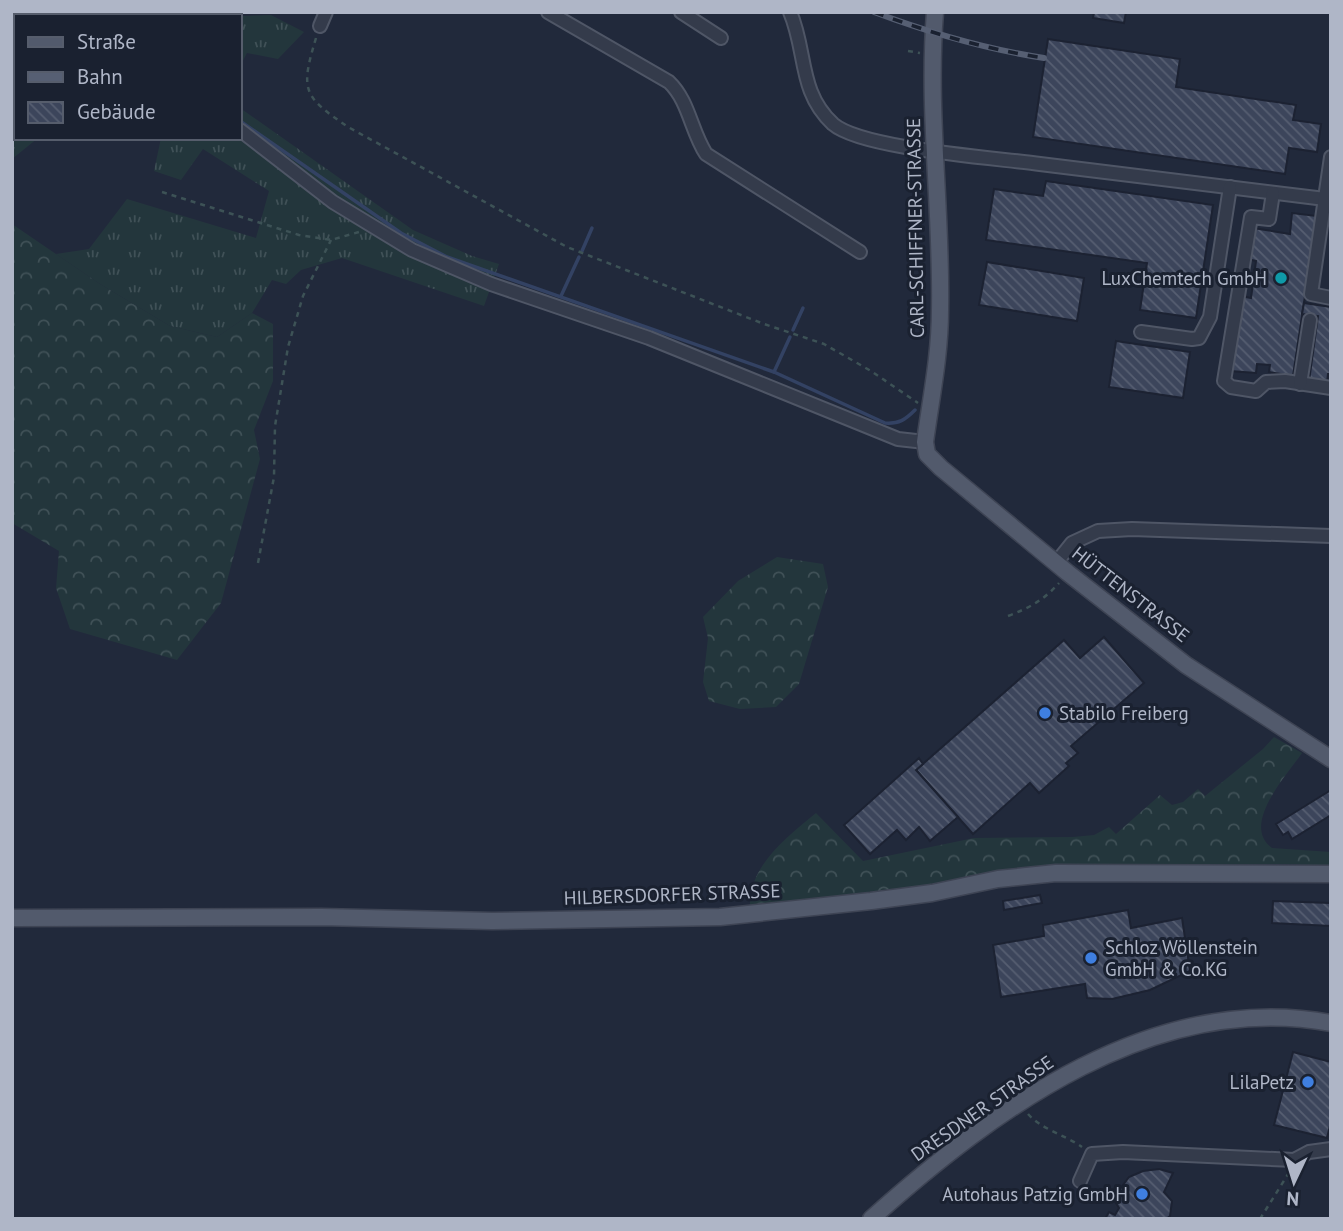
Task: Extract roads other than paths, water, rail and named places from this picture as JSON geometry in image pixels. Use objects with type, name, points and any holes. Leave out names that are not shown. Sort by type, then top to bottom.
[{"type":"main road","name":"CARL-SCHIFFNER-STRASSE","points":[[925,442],[938,361],[940,310],[934,150],[935,12]]},
{"type":"main road","name":"HÜTTENSTRASSE","points":[[925,442],[927,454],[941,468],[1062,568],[1186,665],[1331,759]]},
{"type":"main road","name":"HILBERSDORFER STRASSE","points":[[12,918],[321,917],[492,921],[720,918],[871,901],[998,879],[1056,873],[1331,874]]},
{"type":"main road","name":"DRESDNER STRASSE","points":[[871,1219],[924,1173],[1019,1104],[1062,1076],[1103,1057],[1184,1029],[1234,1018],[1282,1016],[1331,1023]]},
{"type":"street","points":[[318,31],[326,12]]},
{"type":"street","points":[[548,12],[669,82],[679,91],[706,154],[860,252]]},
{"type":"street","points":[[681,12],[722,38]]},
{"type":"street","points":[[790,12],[796,26],[805,78],[822,113],[848,134],[934,150],[1325,199]]},
{"type":"street","points":[[242,132],[332,202],[412,250],[479,279],[649,338],[898,439],[925,442]]},
{"type":"street","points":[[1331,157],[1311,294],[1331,298]]},
{"type":"street","points":[[1141,332],[1192,340],[1199,338],[1205,329],[1210,317],[1230,187]]},
{"type":"street","points":[[1273,193],[1269,219],[1251,217],[1224,381],[1231,387],[1256,391],[1266,382],[1331,388]]},
{"type":"street","points":[[1300,384],[1310,320]]},
{"type":"street","points":[[1062,568],[1072,543],[1098,531],[1132,529],[1331,536]]},
{"type":"street","points":[[1080,1181],[1093,1154],[1123,1152],[1294,1160],[1309,1152],[1331,1149]]},
{"type":"waterway","points":[[242,122],[401,233],[447,257],[774,372],[885,423],[902,421],[915,410]]},
{"type":"waterway","points":[[582,251],[592,228]]},
{"type":"waterway","points":[[561,296],[579,257]]},
{"type":"waterway","points":[[793,330],[803,308]]},
{"type":"waterway","points":[[774,372],[790,337]]},
{"type":"railway","points":[[874,12],[958,40],[1044,58]]},
{"type":"place","name":"LuxChemtech GmbH","points":[[1281,278]]},
{"type":"place","name":"Stabilo Freiberg","points":[[1045,713]]},
{"type":"place","name":"Schloz Wöllenstein GmbH & Co.KG","points":[[1091,958]]},
{"type":"place","name":"LilaPetz","points":[[1308,1082]]},
{"type":"place","name":"Autohaus Patzig GmbH","points":[[1142,1194]]}]
